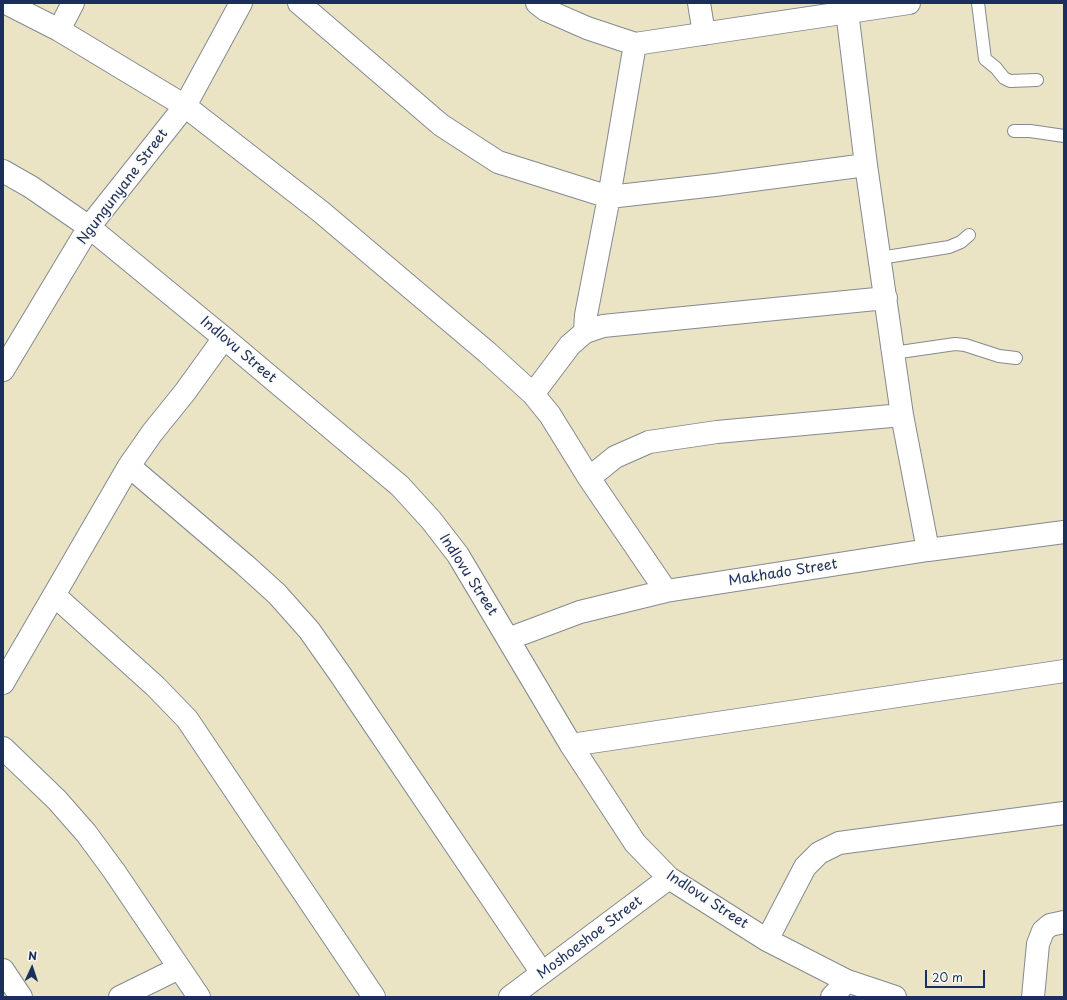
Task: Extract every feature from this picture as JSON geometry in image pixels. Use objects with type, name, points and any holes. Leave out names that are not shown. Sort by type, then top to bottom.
[{"type":"street","points":[[6,3],[58,30],[185,106],[320,211],[488,353],[533,394],[550,415],[589,478],[666,591]]},
{"type":"street","points":[[58,30],[73,3]]},
{"type":"street","name":"Ngungunyane Street","points":[[6,360],[90,228],[185,106],[241,3]]},
{"type":"street","points":[[299,3],[441,125],[498,162],[609,197],[715,185],[866,164]]},
{"type":"street","points":[[699,3],[704,34]]},
{"type":"street","points":[[542,5],[586,28],[635,44],[704,34],[847,8],[909,3]]},
{"type":"street","points":[[847,8],[866,164],[902,415],[928,550]]},
{"type":"street","points":[[585,332],[586,315],[609,197],[635,44]]},
{"type":"street","name":"Indlovu Street","points":[[3,171],[30,187],[90,228],[400,486],[432,520],[458,555],[571,745],[635,843],[670,878],[767,940],[847,981],[895,997]]},
{"type":"street","points":[[533,394],[570,345],[585,332],[603,326],[886,298]]},
{"type":"street","points":[[3,683],[129,466],[224,338]]},
{"type":"street","points":[[589,478],[615,457],[649,442],[717,432],[902,415]]},
{"type":"street","points":[[129,466],[277,594],[309,630],[542,973]]},
{"type":"street","name":"Makhado Street","points":[[508,639],[580,612],[666,591],[928,550],[1064,532]]},
{"type":"street","points":[[54,595],[155,686],[187,719],[374,997]]},
{"type":"street","points":[[571,745],[1064,671]]},
{"type":"street","points":[[3,748],[57,800],[86,832],[199,997]]},
{"type":"street","points":[[767,940],[805,867],[819,853],[840,843],[1064,813]]},
{"type":"street","name":"Moshoeshoe Street","points":[[510,997],[670,878]]},
{"type":"street","points":[[1033,997],[1038,944],[1043,931],[1050,925],[1064,922]]},
{"type":"street","points":[[120,997],[179,968]]},
{"type":"street","points":[[3,970],[21,997]]},
{"type":"street","points":[[832,997],[847,981]]},
{"type":"lane","points":[[978,3],[985,59],[996,68],[1004,78],[1010,81],[1037,80]]},
{"type":"lane","points":[[1014,131],[1030,131],[1064,136]]},
{"type":"lane","points":[[880,258],[949,247],[961,242],[969,234]]},
{"type":"lane","points":[[893,353],[955,344],[965,344],[998,356],[1016,358]]}]
